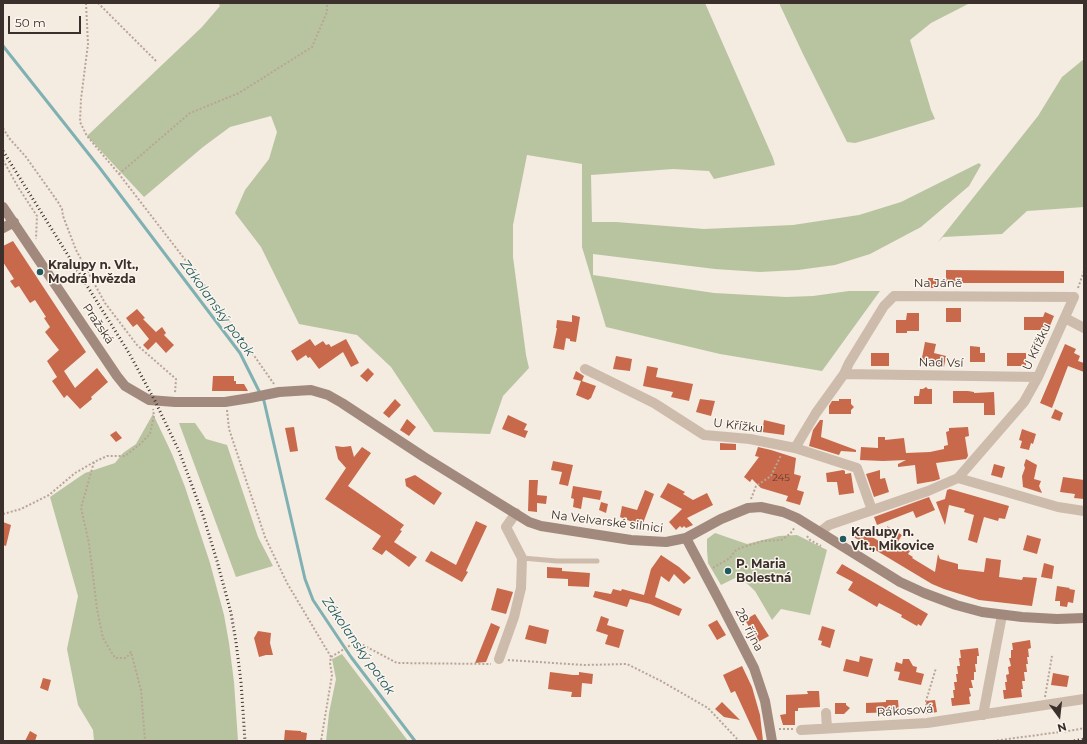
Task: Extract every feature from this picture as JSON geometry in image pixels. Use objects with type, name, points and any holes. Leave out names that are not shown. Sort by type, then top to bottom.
[{"type":"main road","name":"Pražská","points":[[3,207],[117,376]]},
{"type":"main road","points":[[3,228],[14,222]]},
{"type":"main road","name":"Na Velvarské silnici","points":[[117,376],[125,386],[149,400],[175,402],[225,402],[276,392],[311,390],[328,395],[424,457],[530,522],[549,528],[631,540],[672,542],[686,538],[721,519],[748,508],[761,507],[783,512],[797,518],[900,582],[968,609],[1002,615],[1040,619],[1084,618]]},
{"type":"main road","name":"28. října","points":[[686,538],[754,668],[765,701],[772,741]]},
{"type":"street","name":"Na Jáně","points":[[795,448],[816,413],[844,374],[849,363],[884,306],[894,296],[1074,297]]},
{"type":"street","name":"U Křížku","points":[[820,532],[829,525],[928,491],[958,478],[1024,402],[1038,377],[1074,297]]},
{"type":"street","points":[[1065,318],[1084,328]]},
{"type":"street","name":"U Křížku","points":[[585,369],[654,403],[704,435],[750,439],[795,448],[858,468],[872,510]]},
{"type":"street","name":"Nad Vsí","points":[[844,374],[1038,377]]},
{"type":"street","points":[[958,478],[1058,507],[1084,510]]},
{"type":"street","points":[[499,659],[514,617],[521,588],[522,558],[506,527],[516,513]]},
{"type":"street","points":[[983,715],[1002,615]]},
{"type":"street","name":"Rákosová","points":[[801,730],[927,723],[1084,699]]},
{"type":"street","points":[[826,714],[827,728]]},
{"type":"lane","points":[[522,558],[557,561],[597,561]]},
{"type":"path","points":[[86,3],[88,44],[81,99],[80,122],[87,136],[119,174],[200,279],[272,380],[276,392]]},
{"type":"path","points":[[98,3],[156,62]]},
{"type":"path","points":[[119,174],[190,113],[239,93],[312,47],[327,12],[327,3]]},
{"type":"path","points":[[3,128],[58,202],[76,250],[105,303],[137,345],[176,380],[175,402]]},
{"type":"path","points":[[3,160],[37,216],[34,252]]},
{"type":"path","points":[[1074,297],[1084,271]]},
{"type":"path","points":[[3,514],[21,508],[49,494],[75,473],[94,462],[107,456],[125,456],[150,434],[154,416],[149,400]]},
{"type":"path","points":[[225,402],[229,429],[266,537],[287,583],[331,657],[330,663],[332,675],[321,741]]},
{"type":"path","points":[[748,508],[756,486],[771,476],[784,446]]},
{"type":"path","points":[[94,462],[81,508],[89,543],[97,609],[103,638],[115,658],[126,658],[132,652],[141,690],[145,741]]},
{"type":"path","points":[[711,569],[730,558],[736,551],[744,547],[762,541],[781,540],[790,534],[796,526]]},
{"type":"path","points":[[806,535],[810,540],[823,547]]},
{"type":"path","points":[[331,657],[354,643],[363,645],[396,663],[494,664],[499,659],[584,665],[627,664],[662,681],[708,708],[739,741]]},
{"type":"path","points":[[1044,706],[1052,656]]},
{"type":"path","points":[[927,723],[926,701],[936,668]]},
{"type":"path","points":[[778,728],[801,730]]},
{"type":"path","points":[[993,741],[1084,728]]},
{"type":"green space","points":[[218,3],[705,3],[775,165],[714,179],[709,171],[673,169],[591,175],[592,222],[616,222],[704,229],[793,225],[859,215],[901,202],[979,163],[981,165],[969,186],[921,227],[870,254],[835,265],[798,270],[760,272],[715,269],[593,254],[593,275],[714,293],[786,297],[813,296],[849,291],[880,291],[822,371],[720,354],[606,327],[582,247],[582,164],[527,155],[513,225],[513,257],[529,368],[503,396],[490,434],[434,432],[391,367],[357,335],[299,324],[261,247],[235,213],[245,190],[269,159],[277,132],[271,116],[230,127],[203,147],[144,197],[87,136],[202,27],[220,6]]},
{"type":"green space","points":[[779,3],[970,3],[931,23],[910,40],[935,119],[855,143],[847,142]]},
{"type":"green space","points":[[1084,59],[1084,207],[1027,211],[1002,234],[943,237],[938,242],[1038,116],[1062,77]]},
{"type":"green space","points":[[153,414],[172,454],[185,487],[210,563],[224,615],[234,682],[238,741],[94,741],[93,730],[78,705],[67,649],[78,596],[50,497],[85,473],[115,463],[123,453],[136,444]]},
{"type":"green space","points":[[179,423],[195,423],[206,439],[227,445],[258,537],[273,566],[236,577]]},
{"type":"green space","points":[[715,533],[747,544],[779,536],[797,535],[827,550],[810,615],[781,609],[772,620],[755,591],[739,576],[721,585],[708,563],[707,539]]},
{"type":"green space","points":[[342,654],[408,741],[326,741],[329,713],[336,679],[332,659]]},
{"type":"building","points":[[13,241],[86,352],[64,371],[75,388],[97,368],[108,382],[80,409],[67,395],[64,398],[52,381],[57,377],[47,361],[59,350],[45,332],[50,327],[44,318],[46,317],[35,300],[30,303],[19,286],[15,288],[10,281],[14,279],[3,262],[3,246]]},
{"type":"building","points":[[946,270],[1064,271],[1064,283],[946,283]]},
{"type":"building","points":[[928,278],[937,278],[937,288],[928,288]]},
{"type":"building","points":[[946,308],[961,308],[961,322],[946,322]]},
{"type":"building","points":[[137,309],[145,318],[143,319],[156,332],[162,327],[166,333],[164,335],[174,345],[166,353],[156,342],[148,350],[143,345],[149,339],[137,324],[133,327],[126,318]]},
{"type":"building","points":[[1045,312],[1054,316],[1049,328],[1043,327],[1043,330],[1024,330],[1024,317],[1043,317]]},
{"type":"building","points":[[907,313],[919,313],[919,331],[896,333],[896,320],[906,320]]},
{"type":"building","points":[[572,315],[580,317],[576,342],[570,341],[570,339],[566,338],[564,350],[553,348],[557,320],[572,322]]},
{"type":"building","points":[[310,339],[315,346],[323,341],[326,345],[329,344],[331,347],[346,339],[359,363],[351,367],[343,352],[319,369],[310,357],[308,358],[306,355],[297,361],[291,351]]},
{"type":"building","points":[[925,342],[936,344],[934,353],[946,356],[944,367],[921,363]]},
{"type":"building","points":[[1065,344],[1076,349],[1074,353],[1080,356],[1078,361],[1084,363],[1084,372],[1068,366],[1052,408],[1040,403]]},
{"type":"building","points":[[970,346],[980,347],[980,353],[985,353],[985,362],[970,362]]},
{"type":"building","points":[[871,353],[889,353],[889,366],[871,366]]},
{"type":"building","points":[[1007,353],[1026,353],[1026,366],[1007,366]]},
{"type":"building","points":[[616,356],[632,359],[630,371],[613,369]]},
{"type":"building","points":[[647,366],[658,368],[656,377],[693,384],[689,401],[671,397],[673,392],[643,386]]},
{"type":"building","points":[[368,368],[374,374],[367,382],[360,376]]},
{"type":"building","points":[[576,371],[584,376],[582,381],[596,386],[591,398],[588,400],[576,395],[581,381],[573,379]]},
{"type":"building","points":[[213,376],[234,376],[234,381],[236,381],[236,384],[244,384],[248,391],[212,391]]},
{"type":"building","points":[[926,387],[928,389],[932,389],[932,404],[914,404],[914,396],[919,396],[920,389]]},
{"type":"building","points":[[953,391],[968,391],[974,393],[994,392],[995,415],[984,415],[984,403],[953,403]]},
{"type":"building","points":[[395,399],[401,405],[389,418],[383,413]]},
{"type":"building","points":[[700,399],[715,401],[711,416],[696,412]]},
{"type":"building","points":[[839,399],[851,399],[851,404],[854,407],[851,410],[851,414],[829,414],[829,406],[832,401],[839,401]]},
{"type":"building","points":[[1055,409],[1063,413],[1060,421],[1051,418]]},
{"type":"building","points":[[508,415],[527,424],[524,430],[528,431],[525,438],[502,429]]},
{"type":"building","points":[[407,419],[416,427],[409,436],[400,430]]},
{"type":"building","points":[[764,420],[785,425],[784,435],[762,432]]},
{"type":"building","points":[[820,420],[823,420],[821,437],[856,450],[856,452],[841,451],[839,455],[809,446],[813,430]]},
{"type":"building","points":[[294,427],[298,451],[290,452],[285,428]]},
{"type":"building","points":[[968,427],[969,436],[965,437],[968,456],[966,459],[936,463],[940,479],[934,481],[917,484],[915,465],[898,467],[898,464],[906,460],[860,460],[861,447],[878,448],[878,437],[885,437],[885,440],[904,438],[906,453],[930,452],[944,449],[944,446],[948,445],[946,432],[949,431],[949,428]]},
{"type":"building","points":[[1022,429],[1036,434],[1033,444],[1031,443],[1029,450],[1020,448],[1022,441],[1019,440]]},
{"type":"building","points":[[116,431],[122,438],[116,442],[110,435]]},
{"type":"building","points":[[720,443],[736,444],[736,450],[720,450]]},
{"type":"building","points":[[335,446],[351,446],[354,457],[362,447],[371,453],[348,486],[404,525],[400,530],[402,531],[394,542],[417,557],[409,567],[386,550],[382,555],[372,549],[381,536],[325,499],[346,468],[338,459]]},
{"type":"building","points":[[758,447],[796,458],[794,474],[801,476],[797,490],[804,492],[800,505],[786,501],[788,496],[761,488],[752,479],[750,482],[744,477],[759,457],[755,456]]},
{"type":"building","points":[[1026,459],[1037,465],[1034,479],[1041,481],[1039,486],[1042,493],[1023,487],[1022,476]]},
{"type":"building","points":[[553,461],[573,465],[568,486],[559,484],[562,472],[551,470]]},
{"type":"building","points":[[994,464],[1005,467],[1002,478],[991,475]]},
{"type":"building","points":[[843,470],[845,471],[845,474],[851,473],[854,493],[839,495],[837,482],[827,482],[826,473]]},
{"type":"building","points":[[880,470],[880,479],[885,478],[889,492],[874,497],[866,474]]},
{"type":"building","points":[[415,475],[442,493],[434,505],[406,486],[405,479]]},
{"type":"building","points":[[1063,477],[1084,480],[1084,499],[1074,498],[1075,494],[1060,492]]},
{"type":"building","points":[[529,480],[538,480],[537,495],[547,496],[546,504],[537,503],[537,512],[528,511]]},
{"type":"building","points":[[668,483],[685,492],[683,494],[693,500],[707,493],[713,505],[687,518],[693,525],[686,528],[684,526],[682,528],[680,526],[676,530],[669,522],[682,509],[660,497]]},
{"type":"building","points":[[573,486],[602,491],[600,500],[583,497],[581,509],[573,507],[574,499],[571,498]]},
{"type":"building","points":[[950,489],[1009,506],[1005,519],[999,518],[998,521],[984,517],[977,543],[968,540],[974,515],[964,512],[965,509],[949,505],[945,525],[936,502],[945,499],[947,490]]},
{"type":"building","points":[[645,490],[654,494],[642,526],[620,517],[622,506],[637,510]]},
{"type":"building","points":[[929,497],[935,510],[916,518],[913,511],[877,525],[874,517]]},
{"type":"building","points":[[601,502],[608,504],[606,513],[599,510]]},
{"type":"building","points":[[476,521],[487,526],[466,571],[468,572],[462,582],[425,561],[431,551],[456,565]]},
{"type":"building","points":[[3,522],[11,525],[6,546],[3,545]]},
{"type":"building","points":[[887,526],[902,535],[897,543],[910,551],[908,554],[913,557],[912,558],[935,572],[938,554],[940,559],[958,564],[958,569],[984,572],[986,558],[1001,560],[999,577],[1022,580],[1023,577],[1037,578],[1032,606],[979,600],[944,589],[932,584],[852,536],[856,529],[858,531],[859,529],[897,552]]},
{"type":"building","points":[[1027,535],[1041,539],[1037,554],[1023,550]]},
{"type":"building","points":[[661,555],[679,567],[691,578],[684,584],[674,574],[669,582],[661,576],[655,597],[682,609],[679,616],[650,604],[630,599],[627,607],[593,597],[595,591],[611,594],[613,589],[621,591],[622,589],[644,595],[651,569]]},
{"type":"building","points":[[1044,563],[1054,566],[1052,579],[1041,577]]},
{"type":"building","points":[[842,564],[928,614],[921,626],[918,624],[917,626],[901,617],[902,615],[879,603],[877,607],[848,590],[853,582],[836,573]]},
{"type":"building","points":[[547,567],[562,568],[562,571],[590,573],[589,587],[568,586],[568,579],[547,578]]},
{"type":"building","points":[[1057,586],[1075,590],[1073,603],[1068,602],[1067,607],[1060,606],[1060,601],[1055,601]]},
{"type":"building","points":[[497,588],[513,592],[506,614],[491,610]]},
{"type":"building","points":[[755,614],[769,636],[758,642],[745,620]]},
{"type":"building","points":[[601,616],[609,619],[607,625],[624,630],[619,648],[605,644],[608,635],[596,631]]},
{"type":"building","points":[[717,620],[726,635],[717,640],[708,625]]},
{"type":"building","points":[[491,623],[500,627],[486,662],[475,663]]},
{"type":"building","points":[[529,625],[549,630],[546,644],[525,639]]},
{"type":"building","points":[[822,626],[835,630],[830,648],[821,645],[822,641],[818,640]]},
{"type":"building","points":[[258,631],[271,633],[270,643],[273,655],[259,657],[254,638]]},
{"type":"building","points":[[1030,640],[1031,648],[1028,649],[1029,657],[1027,657],[1028,664],[1026,664],[1027,672],[1024,672],[1025,681],[1022,681],[1022,697],[1004,699],[1003,690],[1006,690],[1006,675],[1009,674],[1008,667],[1011,666],[1009,658],[1011,658],[1011,650],[1013,650],[1012,643]]},
{"type":"building","points":[[978,648],[979,656],[977,656],[977,664],[975,664],[976,672],[974,672],[974,680],[971,680],[973,688],[969,688],[971,696],[969,697],[970,704],[952,706],[951,698],[954,698],[953,690],[955,690],[954,682],[957,682],[956,674],[958,674],[957,666],[960,666],[960,650]]},
{"type":"building","points":[[860,656],[873,659],[868,677],[843,671],[846,659],[859,662]]},
{"type":"building","points":[[903,659],[909,659],[913,666],[917,667],[916,672],[924,674],[921,685],[898,680],[900,672],[894,671],[896,662],[902,664]]},
{"type":"building","points":[[742,666],[752,687],[760,715],[763,741],[758,741],[735,691],[731,693],[723,675]]},
{"type":"building","points":[[550,672],[573,675],[579,675],[579,672],[593,674],[592,684],[582,683],[581,697],[571,697],[572,692],[548,689]]},
{"type":"building","points":[[1053,673],[1069,676],[1067,687],[1051,685]]},
{"type":"building","points":[[43,678],[51,680],[48,691],[40,688]]},
{"type":"building","points":[[807,691],[819,691],[820,707],[798,708],[798,711],[795,711],[795,725],[783,725],[780,715],[786,714],[786,695],[808,694]]},
{"type":"building","points":[[886,700],[898,700],[899,712],[866,713],[866,703],[886,702]]},
{"type":"building","points":[[935,700],[937,712],[927,714],[926,701]]},
{"type":"building","points":[[722,702],[740,720],[724,717],[715,709]]},
{"type":"building","points":[[835,703],[846,703],[846,705],[850,708],[844,714],[835,714]]},
{"type":"building","points":[[285,730],[307,733],[306,741],[284,741]]},
{"type":"building","points":[[30,731],[37,735],[35,741],[25,741]]},
{"type":"waterway","name":"Zákolanský potok","points":[[3,46],[99,167],[240,353],[264,401],[305,579],[313,600],[351,657],[415,741]]},
{"type":"railway","points":[[3,151],[129,353],[155,401],[179,451],[203,515],[231,613],[241,682],[245,741]]},
{"type":"railway","points":[[1074,741],[1084,739]]},
{"type":"place","name":"Kralupy n. Vlt., Modrá hvězda","points":[[40,272]]},
{"type":"place","name":"Kralupy n. Vlt., Mikovice","points":[[843,539]]},
{"type":"place","name":"P. Maria Bolestná","points":[[728,571]]}]
